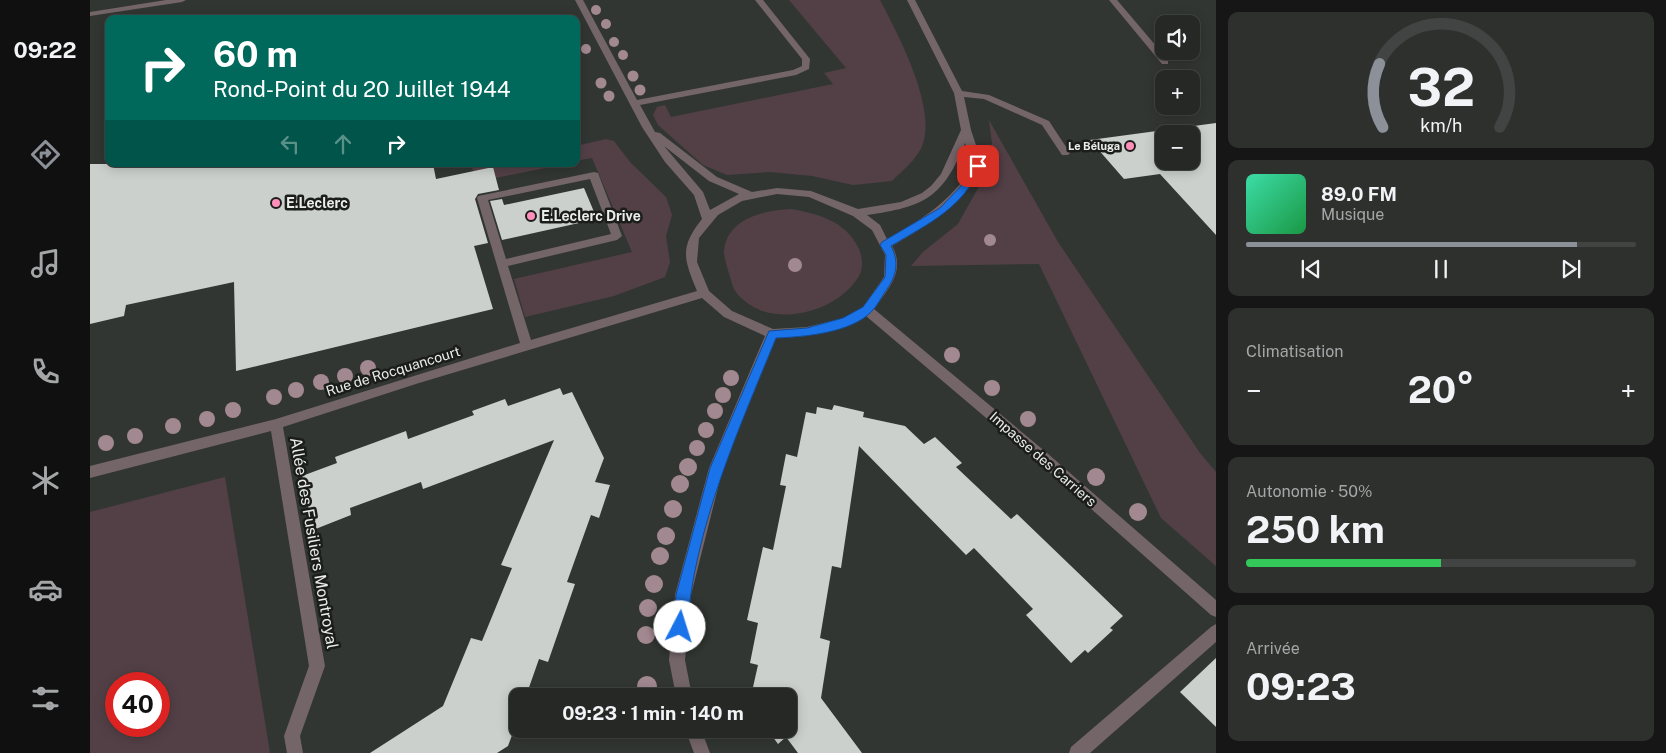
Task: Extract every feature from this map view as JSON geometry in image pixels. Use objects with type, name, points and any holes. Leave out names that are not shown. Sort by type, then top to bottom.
[{"type":"street","points":[[90,14],[182,0]]},
{"type":"street","points":[[579,0],[647,127],[669,160],[700,194],[708,220]]},
{"type":"street","points":[[634,103],[796,72],[806,67],[806,59],[759,0]]},
{"type":"street","points":[[885,245],[944,210],[968,185],[978,166],[966,130],[959,93],[912,0]]},
{"type":"street","points":[[1114,0],[1166,62]]},
{"type":"street","points":[[959,93],[986,97],[1046,123],[1065,152]]},
{"type":"street","points":[[647,127],[713,179],[752,196]]},
{"type":"street","points":[[857,213],[894,207],[926,195],[942,181],[966,130]]},
{"type":"street","points":[[502,264],[617,236],[594,175],[482,198],[527,347]]},
{"type":"street","points":[[778,192],[811,194],[857,213],[876,228],[891,255],[890,278],[867,310],[847,322],[807,332],[772,334],[728,314],[704,293],[691,262],[694,237],[714,212],[739,198],[778,192]]},
{"type":"street","name":"Rue de Rocquancourt","points":[[90,472],[276,424],[419,378],[704,293]]},
{"type":"street","name":"Impasse des Carriers","points":[[867,310],[1042,457],[1216,610]]},
{"type":"street","points":[[682,688],[677,660],[683,595],[716,468],[772,334]]},
{"type":"street","name":"Allée des Fusiliers Montroyal","points":[[276,424],[317,666],[292,736],[295,753]]},
{"type":"street","points":[[1077,753],[1216,632]]},
{"type":"street","points":[[696,738],[702,753]]},
{"type":"shaded area","points":[[789,0],[880,0],[915,75],[922,97],[925,118],[925,136],[919,152],[910,164],[892,181],[853,185],[812,176],[770,172],[727,175],[703,165],[658,125],[653,115],[657,107],[665,105],[671,117],[833,84],[824,73],[846,68]]},
{"type":"shaded area","points":[[989,120],[1058,242],[1200,453],[1216,472],[1216,566],[1161,518],[1039,264],[911,266],[923,252],[958,224],[982,181],[992,143]]},
{"type":"shaded area","points":[[606,139],[614,141],[630,162],[666,197],[672,215],[666,236],[670,262],[665,277],[614,296],[525,317],[514,279],[632,252],[592,158],[580,160],[580,145]]},
{"type":"shaded area","points":[[472,167],[550,167],[476,182]]},
{"type":"shaded area","points":[[792,209],[821,216],[846,231],[859,250],[862,269],[850,288],[825,305],[795,314],[765,312],[752,306],[738,295],[732,284],[724,251],[732,231],[740,223],[770,211]]},
{"type":"shaded area","points":[[225,477],[270,753],[90,753],[90,512]]},
{"type":"building","points":[[1216,123],[1216,235],[1160,174],[1124,179],[1090,140],[1155,131],[1155,170],[1200,170],[1200,125]]},
{"type":"building","name":"E.Leclerc","points":[[90,164],[105,164],[105,167],[434,167],[436,179],[493,167],[499,190],[478,194],[475,199],[488,243],[474,246],[493,309],[236,371],[234,282],[126,305],[124,316],[90,324]]},
{"type":"building","name":"E.Leclerc Drive","points":[[584,188],[597,219],[502,240],[490,201],[502,199],[504,205]]},
{"type":"building","points":[[560,388],[563,395],[572,392],[604,458],[595,482],[610,485],[599,518],[591,515],[567,582],[575,584],[548,662],[539,659],[529,688],[509,688],[509,738],[511,738],[508,746],[497,753],[370,753],[443,706],[471,638],[482,641],[512,568],[501,565],[554,440],[423,489],[421,482],[350,508],[351,515],[313,530],[302,476],[337,463],[335,457],[406,431],[408,439],[474,415],[472,411],[505,399],[508,406]]},
{"type":"building","points":[[834,405],[864,412],[863,417],[905,426],[924,444],[935,437],[962,463],[956,467],[1011,519],[1017,514],[1123,616],[1110,628],[1113,630],[1088,653],[1085,650],[1071,663],[1026,615],[1033,609],[974,548],[966,555],[859,446],[841,568],[832,566],[820,638],[830,641],[821,698],[862,753],[798,753],[787,738],[797,738],[797,688],[753,688],[758,665],[750,663],[758,623],[747,620],[763,547],[773,550],[786,486],[780,485],[786,454],[797,457],[806,412],[816,414],[817,407],[832,410]]},
{"type":"building","points":[[1216,658],[1216,727],[1180,692]]},
{"type":"building","points":[[774,738],[785,738],[778,744]]},
{"type":"place","name":"Le Béluga","points":[[1130,146]]},
{"type":"place","name":"E.Leclerc","points":[[276,203]]},
{"type":"place","name":"E.Leclerc Drive","points":[[531,216]]},
{"type":"route","points":[[680,627],[683,595],[716,468],[772,334],[807,332],[847,322],[867,310],[890,278],[891,255],[885,245],[944,210],[968,185],[978,166]]}]
